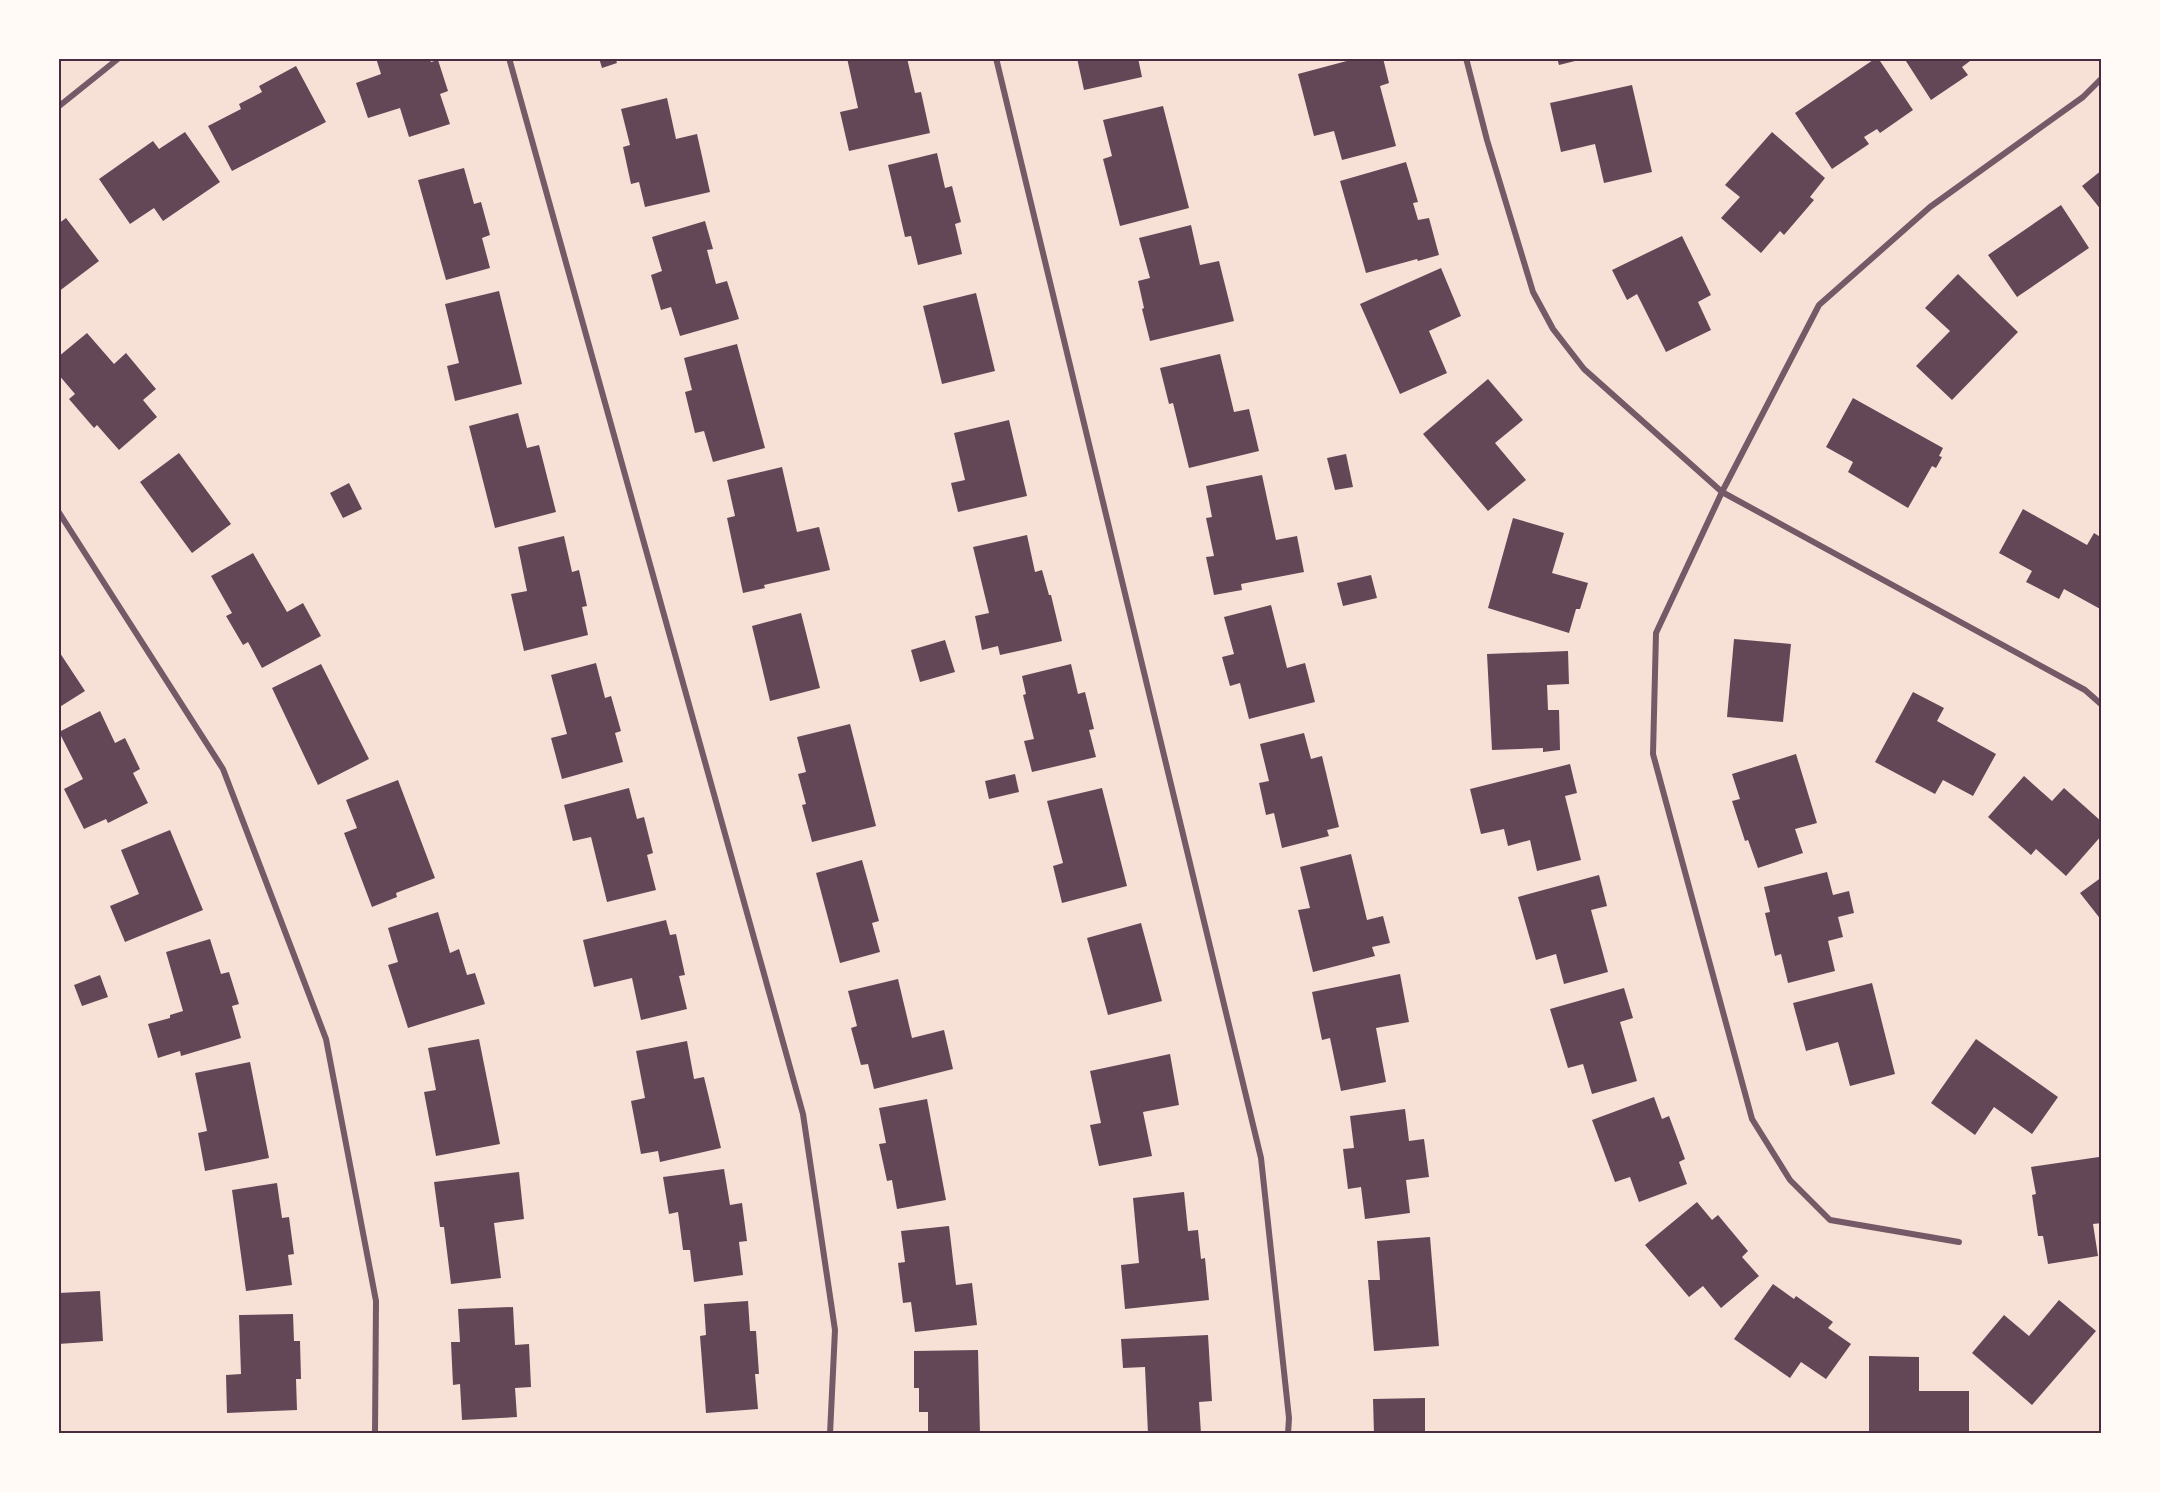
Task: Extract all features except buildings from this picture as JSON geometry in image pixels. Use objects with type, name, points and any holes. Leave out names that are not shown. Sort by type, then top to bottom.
[{"type":"street","points":[[58,107],[119,58]]},
{"type":"street","points":[[509,58],[803,1114],[835,1330],[830,1434]]},
{"type":"street","points":[[996,58],[1261,1158],[1289,1418],[1288,1434]]},
{"type":"street","points":[[1466,58],[1487,140],[1533,292],[1553,329],[1584,369],[1722,492],[2085,690],[2102,705]]},
{"type":"street","points":[[1959,1242],[1830,1220],[1790,1180],[1752,1119],[1653,754],[1656,633],[1722,492],[1819,305],[1930,207],[2083,97],[2102,78]]},
{"type":"street","points":[[58,511],[223,768],[326,1039],[376,1301],[375,1434]]}]
